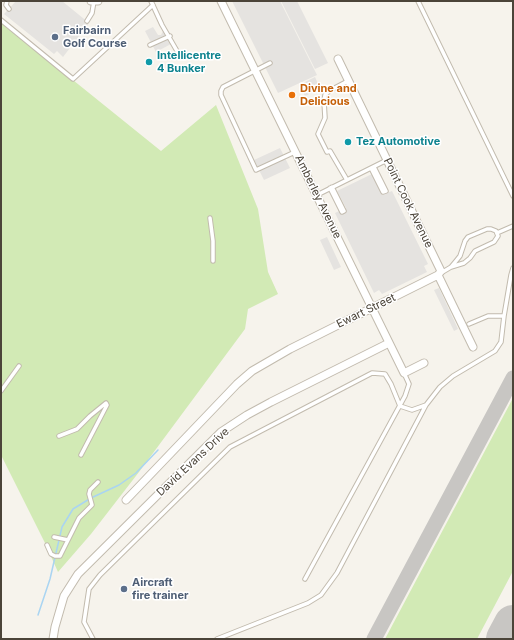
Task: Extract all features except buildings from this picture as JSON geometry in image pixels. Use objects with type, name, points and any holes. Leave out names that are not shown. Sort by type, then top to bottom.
[{"type":"street","points":[[90,1],[98,1]]},
{"type":"street","name":"Amberley Avenue","points":[[222,1],[404,373]]},
{"type":"street","name":"Point Cook Avenue","points":[[338,59],[441,271],[438,275],[473,347]]},
{"type":"street","name":"Ewart Street","points":[[126,500],[237,384],[252,371],[295,347],[438,275]]},
{"type":"street","name":"David Evans Drive","points":[[54,639],[55,627],[64,596],[78,574],[221,432],[247,415],[271,402],[389,343]]},
{"type":"street","points":[[404,373],[424,364]]},
{"type":"lane","points":[[87,21],[92,13],[94,1]]},
{"type":"lane","points":[[418,1],[513,196]]},
{"type":"lane","points":[[1,4],[6,2],[9,9]]},
{"type":"lane","points":[[1,20],[73,79],[152,3],[177,51]]},
{"type":"lane","points":[[150,45],[170,36]]},
{"type":"lane","points":[[270,63],[223,87],[221,95],[256,170],[295,152]]},
{"type":"lane","points":[[347,180],[330,151],[327,152],[318,134],[325,118],[324,101],[326,95],[329,91],[349,80]]},
{"type":"lane","points":[[316,195],[387,160]]},
{"type":"lane","points":[[373,167],[384,192]]},
{"type":"lane","points":[[331,187],[343,212]]},
{"type":"lane","points":[[210,218],[213,241],[213,261]]},
{"type":"lane","points":[[497,234],[513,226]]},
{"type":"lane","points":[[451,267],[460,256],[465,241],[468,237],[486,229],[491,229],[497,234]]},
{"type":"lane","points":[[438,275],[451,267],[464,263],[476,251],[494,242],[498,236],[497,234]]},
{"type":"lane","points":[[217,639],[308,603],[321,595],[337,573],[426,405],[440,387],[453,376],[495,351],[501,342],[504,316],[513,268]]},
{"type":"lane","points":[[469,324],[488,316],[504,316]]},
{"type":"lane","points":[[1,391],[19,366]]},
{"type":"lane","points":[[93,639],[84,622],[89,589],[100,574],[230,447],[372,373],[385,374],[400,406],[412,410],[426,405]]},
{"type":"lane","points":[[305,580],[400,406],[408,387],[404,373]]},
{"type":"lane","points":[[59,436],[77,429],[106,403],[107,406],[81,455]]},
{"type":"lane","points":[[47,545],[51,554],[60,556],[79,518],[92,505],[90,490],[98,482]]},
{"type":"lane","points":[[55,538],[68,540]]},
{"type":"green space","name":"Fairbairn Golf Course","points":[[1,22],[161,151],[216,105],[258,209],[268,272],[278,294],[248,309],[245,329],[139,472],[91,534],[58,572],[1,455]]},
{"type":"green space","points":[[513,398],[513,571],[477,639],[385,639]]},
{"type":"shaded area","name":"Fairbairn Golf Course","points":[[16,1],[62,1],[89,23],[63,57],[57,51],[54,54],[4,14]]},
{"type":"shaded area","points":[[232,1],[280,1],[317,75],[278,93]]},
{"type":"shaded area","points":[[281,1],[297,1],[328,63],[315,69]]},
{"type":"shaded area","points":[[153,27],[158,35],[161,35],[163,31],[171,44],[156,52],[145,31]]},
{"type":"shaded area","points":[[315,77],[319,86],[315,88],[316,91],[305,96],[299,85]]},
{"type":"shaded area","points":[[280,148],[290,168],[264,180],[254,160]]},
{"type":"shaded area","points":[[372,174],[382,195],[392,191],[428,264],[424,266],[427,272],[382,294],[379,290],[374,293],[335,213],[346,208],[337,191]]},
{"type":"shaded area","points":[[327,237],[341,267],[334,270],[320,240]]},
{"type":"shaded area","points":[[439,288],[458,329],[454,331],[434,290]]},
{"type":"waterway","points":[[38,615],[50,579],[62,527],[73,509],[91,498],[119,485],[136,473],[158,450]]},
{"type":"taxiway","points":[[374,639],[513,378]]},
{"type":"runway","points":[[505,639],[513,624]]},
{"type":"place","name":"Fairbairn Golf Course","points":[[55,37]]},
{"type":"place","name":"Intellicentre 4 Bunker","points":[[149,62]]},
{"type":"place","name":"Divine and Delicious","points":[[292,95]]},
{"type":"place","name":"Tez Automotive","points":[[348,142]]},
{"type":"place","name":"Aircraft fire trainer","points":[[124,589]]}]
